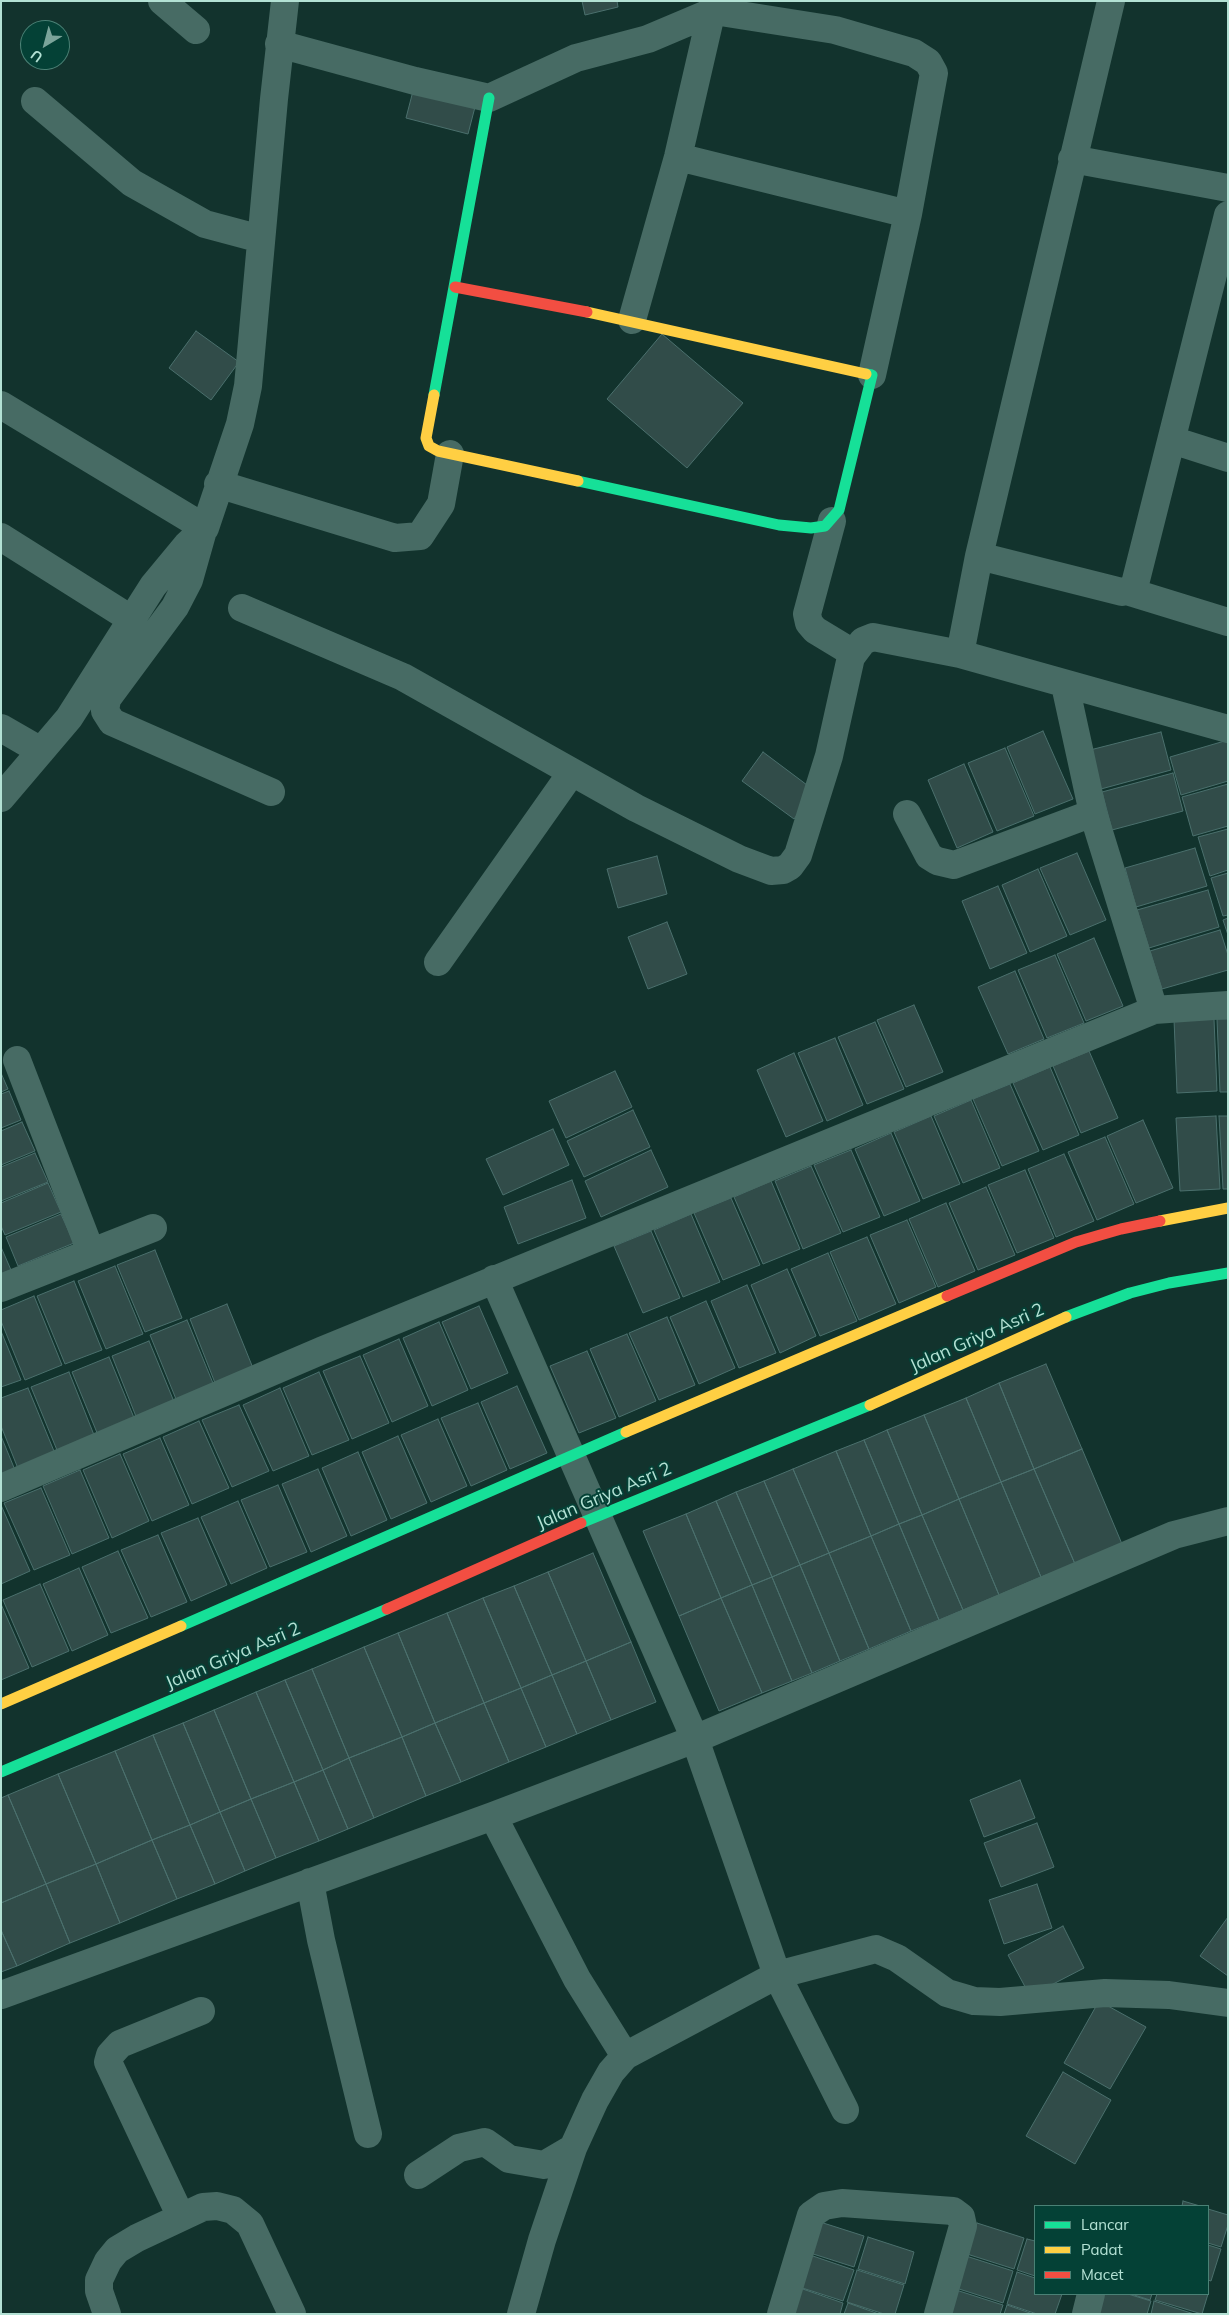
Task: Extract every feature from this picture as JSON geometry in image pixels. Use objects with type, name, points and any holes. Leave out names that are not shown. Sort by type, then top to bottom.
[{"type":"street","points":[[162,1],[196,30]]},
{"type":"street","points":[[272,792],[112,722],[105,711],[107,699],[174,607],[189,580],[218,484],[226,468],[240,424],[248,386],[279,44],[285,1]]},
{"type":"street","points":[[960,654],[979,556],[1111,1]]},
{"type":"street","points":[[279,44],[415,82],[490,98],[525,80],[576,58],[648,39],[714,6],[835,30],[914,53],[928,62],[934,72],[908,214],[844,492],[839,510],[825,526],[811,528],[779,525],[450,454],[432,448],[426,438],[490,98]]},
{"type":"street","points":[[632,320],[678,157],[714,6]]},
{"type":"street","points":[[35,101],[132,183],[204,224],[261,239]]},
{"type":"street","points":[[678,157],[908,214]]},
{"type":"street","points":[[1072,159],[1228,188]]},
{"type":"street","points":[[1127,591],[1135,584],[1228,215]]},
{"type":"street","points":[[455,287],[632,320],[872,375]]},
{"type":"street","points":[[1,405],[203,531]]},
{"type":"street","points":[[1172,440],[1228,458]]},
{"type":"street","points":[[218,484],[394,538],[420,536],[441,504],[450,454]]},
{"type":"street","points":[[832,520],[807,614],[815,630],[853,653]]},
{"type":"street","points":[[1,798],[69,718],[153,586],[181,552],[203,531]]},
{"type":"street","points":[[1,538],[131,619]]},
{"type":"street","points":[[979,556],[1122,592],[1127,591],[1228,622]]},
{"type":"street","points":[[242,608],[403,677],[636,808],[739,860],[771,871],[782,870],[790,866],[798,855],[829,756],[853,653],[863,641],[873,637],[960,654],[1064,685],[1228,729]]},
{"type":"street","points":[[1064,685],[1094,813],[1154,1010]]},
{"type":"street","points":[[1,728],[41,751]]},
{"type":"street","points":[[438,962],[572,772]]},
{"type":"street","points":[[907,814],[929,856],[937,861],[954,865],[1094,813]]},
{"type":"street","points":[[1,1488],[494,1279],[1154,1010],[1228,1005]]},
{"type":"street","points":[[17,1060],[91,1252]]},
{"type":"street","points":[[1,1704],[573,1460],[922,1304],[1076,1242],[1121,1228],[1228,1208]]},
{"type":"street","points":[[1,1288],[153,1228]]},
{"type":"street","name":"Jalan Griya Asri 2","points":[[1,1772],[447,1584],[596,1513],[898,1393],[1072,1314],[1130,1293],[1169,1283],[1228,1273]]},
{"type":"street","points":[[494,1279],[695,1739],[777,1976],[845,2110]]},
{"type":"street","points":[[1,1995],[493,1816],[695,1739],[1174,1535],[1228,1521]]},
{"type":"street","points":[[493,1816],[577,1979],[625,2056]]},
{"type":"street","points":[[310,1882],[321,1940],[368,2134]]},
{"type":"street","points":[[521,2314],[542,2240],[573,2148],[603,2084],[625,2056],[777,1976],[876,1949],[897,1958],[947,1993],[974,2001],[1000,2002],[1105,1993],[1169,1995],[1228,2003]]},
{"type":"street","points":[[181,2217],[108,2062],[110,2055],[120,2044],[201,2011]]},
{"type":"street","points":[[418,2174],[459,2148],[485,2142],[509,2159],[544,2165],[573,2148]]},
{"type":"street","points":[[782,2314],[810,2215],[824,2206],[842,2203],[954,2211],[961,2216],[964,2226],[938,2314]]},
{"type":"street","points":[[107,2314],[99,2291],[99,2280],[108,2261],[117,2250],[137,2238],[203,2207],[217,2206],[233,2210],[250,2224],[292,2314]]},
{"type":"street","points":[[1086,2314],[1091,2295]]},
{"type":"building","points":[[582,1],[617,1],[618,7],[585,15]]},
{"type":"building","points":[[413,91],[475,107],[468,134],[406,118]]},
{"type":"building","points":[[196,331],[239,362],[211,400],[169,368]]},
{"type":"building","points":[[662,334],[743,403],[687,468],[607,399]]},
{"type":"building","points":[[1043,731],[1073,799],[1035,814],[1007,747]]},
{"type":"building","points":[[1161,732],[1171,770],[1101,789],[1090,750]]},
{"type":"building","points":[[1228,740],[1228,781],[1181,795],[1170,757]]},
{"type":"building","points":[[1005,748],[1034,816],[997,831],[968,763]]},
{"type":"building","points":[[763,752],[815,791],[794,819],[742,781]]},
{"type":"building","points":[[964,764],[993,832],[957,848],[928,780]]},
{"type":"building","points":[[1173,773],[1183,811],[1112,830],[1102,792]]},
{"type":"building","points":[[1228,784],[1228,826],[1193,836],[1182,797]]},
{"type":"building","points":[[1228,829],[1228,870],[1210,876],[1198,837]]},
{"type":"building","points":[[1195,848],[1207,886],[1136,907],[1125,868]]},
{"type":"building","points":[[1077,853],[1106,920],[1070,935],[1040,868]]},
{"type":"building","points":[[657,856],[667,894],[618,908],[607,869]]},
{"type":"building","points":[[1038,869],[1067,936],[1030,952],[1002,885]]},
{"type":"building","points":[[1228,873],[1228,915],[1223,916],[1211,878]]},
{"type":"building","points":[[998,886],[1027,953],[990,969],[962,901]]},
{"type":"building","points":[[1208,890],[1219,927],[1149,948],[1137,910]]},
{"type":"building","points":[[1228,918],[1228,935],[1223,920]]},
{"type":"building","points":[[667,922],[687,974],[648,989],[628,937]]},
{"type":"building","points":[[1220,930],[1228,955],[1228,970],[1162,989],[1150,951]]},
{"type":"building","points":[[1094,938],[1123,1006],[1086,1021],[1057,954]]},
{"type":"building","points":[[1055,955],[1084,1023],[1047,1038],[1018,970]]},
{"type":"building","points":[[1015,971],[1044,1039],[1008,1054],[978,987]]},
{"type":"building","points":[[914,1005],[943,1072],[906,1087],[877,1020]]},
{"type":"building","points":[[1174,1019],[1214,1019],[1217,1091],[1177,1093]]},
{"type":"building","points":[[1217,1019],[1228,1019],[1228,1092],[1220,1092]]},
{"type":"building","points":[[875,1022],[904,1089],[867,1104],[838,1037]]},
{"type":"building","points":[[835,1038],[863,1105],[827,1121],[798,1053]]},
{"type":"building","points":[[1089,1051],[1118,1118],[1081,1133],[1053,1066]]},
{"type":"building","points":[[794,1053],[823,1121],[786,1137],[757,1070]]},
{"type":"building","points":[[1050,1067],[1079,1135],[1043,1150],[1013,1083]]},
{"type":"building","points":[[615,1071],[632,1107],[566,1138],[549,1101]]},
{"type":"building","points":[[1,1073],[8,1089],[1,1092]]},
{"type":"building","points":[[1010,1084],[1039,1151],[1002,1166],[973,1099]]},
{"type":"building","points":[[9,1091],[21,1120],[1,1128],[1,1094]]},
{"type":"building","points":[[971,1100],[1000,1168],[963,1183],[934,1116]]},
{"type":"building","points":[[633,1110],[650,1147],[584,1177],[567,1141]]},
{"type":"building","points":[[931,1116],[960,1184],[923,1199],[894,1132]]},
{"type":"building","points":[[1216,1116],[1220,1189],[1180,1191],[1176,1118]]},
{"type":"building","points":[[1219,1116],[1228,1116],[1228,1189],[1223,1189]]},
{"type":"building","points":[[1143,1120],[1173,1188],[1136,1203],[1107,1136]]},
{"type":"building","points":[[22,1122],[35,1151],[1,1165],[1,1131]]},
{"type":"building","points":[[553,1129],[569,1165],[503,1195],[486,1159]]},
{"type":"building","points":[[891,1133],[920,1201],[884,1216],[855,1149]]},
{"type":"building","points":[[1105,1137],[1134,1204],[1097,1220],[1068,1152]]},
{"type":"building","points":[[651,1150],[668,1187],[601,1217],[585,1181]]},
{"type":"building","points":[[851,1150],[880,1217],[843,1232],[814,1165]]},
{"type":"building","points":[[35,1153],[48,1182],[1,1201],[1,1167]]},
{"type":"building","points":[[1064,1154],[1094,1221],[1056,1237],[1028,1169]]},
{"type":"building","points":[[811,1166],[841,1233],[803,1249],[775,1181]]},
{"type":"building","points":[[1025,1170],[1054,1238],[1017,1253],[988,1185]]},
{"type":"building","points":[[572,1180],[586,1218],[518,1244],[504,1207]]},
{"type":"building","points":[[771,1181],[800,1249],[763,1264],[734,1197]]},
{"type":"building","points":[[48,1183],[61,1212],[5,1235],[1,1226],[1,1203]]},
{"type":"building","points":[[986,1187],[1015,1255],[978,1270],[949,1203]]},
{"type":"building","points":[[731,1198],[760,1265],[723,1280],[694,1213]]},
{"type":"building","points":[[946,1203],[975,1271],[938,1287],[909,1219]]},
{"type":"building","points":[[61,1214],[74,1243],[18,1266],[6,1237]]},
{"type":"building","points":[[691,1214],[720,1282],[683,1297],[654,1230]]},
{"type":"building","points":[[907,1220],[936,1287],[899,1303],[870,1235]]},
{"type":"building","points":[[651,1231],[680,1298],[643,1313],[614,1246]]},
{"type":"building","points":[[867,1237],[896,1304],[859,1320],[830,1252]]},
{"type":"building","points":[[1,1247],[11,1270],[1,1274]]},
{"type":"building","points":[[155,1250],[182,1318],[145,1332],[117,1265]]},
{"type":"building","points":[[828,1253],[857,1321],[820,1336],[791,1269]]},
{"type":"building","points":[[115,1266],[143,1334],[106,1349],[78,1281]]},
{"type":"building","points":[[787,1269],[816,1336],[780,1353],[751,1285]]},
{"type":"building","points":[[74,1281],[102,1350],[65,1364],[37,1296]]},
{"type":"building","points":[[747,1285],[776,1353],[739,1368],[711,1301]]},
{"type":"building","points":[[34,1296],[62,1365],[25,1380],[1,1321],[1,1310]]},
{"type":"building","points":[[706,1301],[735,1368],[699,1384],[670,1317]]},
{"type":"building","points":[[227,1304],[255,1373],[217,1388],[190,1319]]},
{"type":"building","points":[[479,1306],[508,1373],[471,1389],[442,1322]]},
{"type":"building","points":[[667,1317],[695,1385],[659,1400],[629,1333]]},
{"type":"building","points":[[187,1320],[215,1388],[178,1404],[150,1335]]},
{"type":"building","points":[[439,1322],[468,1390],[432,1406],[403,1338]]},
{"type":"building","points":[[1,1331],[21,1380],[1,1387]]},
{"type":"building","points":[[627,1334],[656,1401],[619,1417],[590,1349]]},
{"type":"building","points":[[399,1339],[428,1406],[392,1422],[363,1355]]},
{"type":"building","points":[[149,1341],[177,1409],[139,1424],[112,1356]]},
{"type":"building","points":[[587,1351],[616,1418],[579,1433],[550,1366]]},
{"type":"building","points":[[360,1356],[389,1423],[352,1439],[323,1371]]},
{"type":"building","points":[[109,1357],[137,1425],[100,1440],[72,1372]]},
{"type":"building","points":[[1046,1364],[1082,1449],[1034,1469],[999,1383]]},
{"type":"building","points":[[69,1372],[96,1440],[59,1455],[31,1387]]},
{"type":"building","points":[[319,1372],[349,1440],[312,1455],[283,1388]]},
{"type":"building","points":[[999,1383],[1034,1469],[1001,1482],[966,1398]]},
{"type":"building","points":[[517,1386],[547,1453],[510,1469],[481,1402]]},
{"type":"building","points":[[28,1388],[56,1456],[19,1471],[1,1426],[1,1398]]},
{"type":"building","points":[[280,1388],[309,1456],[273,1471],[243,1405]]},
{"type":"building","points":[[966,1398],[1001,1482],[959,1499],[924,1415]]},
{"type":"building","points":[[478,1403],[507,1470],[471,1486],[441,1418]]},
{"type":"building","points":[[239,1405],[269,1471],[232,1487],[202,1420]]},
{"type":"building","points":[[924,1415],[959,1499],[922,1515],[887,1430]]},
{"type":"building","points":[[438,1419],[467,1486],[431,1502],[401,1435]]},
{"type":"building","points":[[199,1421],[229,1488],[192,1504],[163,1437]]},
{"type":"building","points":[[887,1430],[922,1515],[899,1524],[864,1440]]},
{"type":"building","points":[[1,1436],[15,1470],[1,1476]]},
{"type":"building","points":[[398,1436],[427,1503],[391,1519],[362,1452]]},
{"type":"building","points":[[160,1438],[189,1505],[152,1521],[123,1454]]},
{"type":"building","points":[[864,1440],[899,1524],[871,1536],[836,1451]]},
{"type":"building","points":[[1082,1449],[1122,1544],[1075,1564],[1034,1469]]},
{"type":"building","points":[[836,1451],[871,1536],[829,1553],[793,1469]]},
{"type":"building","points":[[358,1452],[387,1520],[351,1536],[322,1468]]},
{"type":"building","points":[[120,1454],[149,1521],[112,1538],[83,1470]]},
{"type":"building","points":[[318,1469],[347,1536],[311,1552],[282,1484]]},
{"type":"building","points":[[793,1469],[829,1553],[800,1565],[764,1481]]},
{"type":"building","points":[[1034,1469],[1075,1564],[1041,1577],[1001,1482]]},
{"type":"building","points":[[80,1470],[109,1538],[72,1554],[43,1486]]},
{"type":"building","points":[[764,1481],[800,1565],[772,1577],[736,1492]]},
{"type":"building","points":[[1001,1482],[1041,1577],[999,1595],[959,1499]]},
{"type":"building","points":[[278,1485],[307,1552],[270,1567],[241,1500]]},
{"type":"building","points":[[41,1488],[70,1555],[34,1570],[4,1503]]},
{"type":"building","points":[[736,1492],[772,1577],[752,1585],[716,1501]]},
{"type":"building","points":[[959,1499],[999,1595],[963,1610],[922,1515]]},
{"type":"building","points":[[238,1501],[267,1568],[231,1584],[201,1517]]},
{"type":"building","points":[[716,1501],[752,1585],[721,1598],[686,1514]]},
{"type":"building","points":[[1,1505],[30,1571],[1,1584]]},
{"type":"building","points":[[686,1514],[721,1598],[679,1616],[643,1531]]},
{"type":"building","points":[[922,1515],[963,1610],[939,1620],[899,1524]]},
{"type":"building","points":[[198,1518],[227,1585],[191,1601],[161,1533]]},
{"type":"building","points":[[899,1524],[939,1620],[911,1631],[871,1536]]},
{"type":"building","points":[[158,1535],[187,1602],[151,1617],[121,1550]]},
{"type":"building","points":[[871,1536],[911,1631],[869,1649],[829,1553]]},
{"type":"building","points":[[118,1551],[148,1618],[111,1633],[82,1567]]},
{"type":"building","points":[[593,1553],[631,1642],[586,1661],[548,1572]]},
{"type":"building","points":[[829,1553],[869,1649],[840,1661],[800,1565]]},
{"type":"building","points":[[800,1565],[840,1661],[812,1673],[772,1577]]},
{"type":"building","points":[[79,1568],[108,1635],[72,1651],[43,1584]]},
{"type":"building","points":[[548,1572],[586,1661],[552,1675],[514,1586]]},
{"type":"building","points":[[772,1577],[812,1673],[792,1681],[752,1585]]},
{"type":"building","points":[[40,1584],[69,1651],[32,1667],[3,1600]]},
{"type":"building","points":[[752,1585],[792,1681],[762,1693],[721,1598]]},
{"type":"building","points":[[514,1586],[552,1675],[521,1688],[483,1598]]},
{"type":"building","points":[[483,1598],[521,1688],[484,1703],[447,1613]]},
{"type":"building","points":[[721,1598],[762,1693],[719,1711],[679,1616]]},
{"type":"building","points":[[1,1604],[29,1668],[1,1680]]},
{"type":"building","points":[[447,1613],[484,1703],[435,1723],[398,1633]]},
{"type":"building","points":[[398,1633],[435,1723],[402,1737],[364,1647]]},
{"type":"building","points":[[631,1642],[656,1702],[611,1720],[586,1661]]},
{"type":"building","points":[[364,1647],[402,1737],[349,1758],[312,1669]]},
{"type":"building","points":[[586,1661],[611,1720],[577,1734],[552,1675]]},
{"type":"building","points":[[312,1669],[349,1758],[323,1770],[285,1680]]},
{"type":"building","points":[[552,1675],[577,1734],[546,1747],[521,1688]]},
{"type":"building","points":[[285,1680],[323,1770],[294,1782],[256,1692]]},
{"type":"building","points":[[521,1688],[546,1747],[509,1762],[484,1703]]},
{"type":"building","points":[[256,1692],[294,1782],[251,1799],[214,1710]]},
{"type":"building","points":[[484,1703],[509,1762],[461,1782],[435,1723]]},
{"type":"building","points":[[214,1710],[251,1799],[220,1812],[183,1723]]},
{"type":"building","points":[[183,1723],[220,1812],[190,1825],[153,1735]]},
{"type":"building","points":[[435,1723],[461,1782],[426,1796],[402,1737]]},
{"type":"building","points":[[153,1735],[190,1825],[152,1840],[115,1751]]},
{"type":"building","points":[[402,1737],[426,1796],[374,1818],[349,1758]]},
{"type":"building","points":[[115,1751],[152,1840],[96,1864],[58,1774]]},
{"type":"building","points":[[349,1758],[374,1818],[348,1829],[323,1770]]},
{"type":"building","points":[[323,1770],[348,1829],[319,1841],[294,1782]]},
{"type":"building","points":[[58,1774],[96,1864],[46,1884],[8,1795]]},
{"type":"building","points":[[1020,1780],[1035,1818],[984,1837],[970,1800]]},
{"type":"building","points":[[294,1782],[319,1841],[276,1858],[251,1799]]},
{"type":"building","points":[[8,1795],[46,1884],[1,1903],[1,1798]]},
{"type":"building","points":[[251,1799],[276,1858],[245,1871],[220,1812]]},
{"type":"building","points":[[220,1812],[245,1871],[215,1884],[190,1825]]},
{"type":"building","points":[[1037,1823],[1054,1867],[1001,1887],[984,1843]]},
{"type":"building","points":[[190,1825],[215,1884],[177,1899],[152,1840]]},
{"type":"building","points":[[152,1840],[177,1899],[120,1923],[96,1864]]},
{"type":"building","points":[[96,1864],[120,1923],[70,1943],[46,1884]]},
{"type":"building","points":[[46,1884],[70,1943],[17,1966],[1,1930],[1,1903]]},
{"type":"building","points":[[1037,1884],[1052,1928],[1004,1944],[989,1900]]},
{"type":"building","points":[[1228,1917],[1228,1976],[1200,1956]]},
{"type":"building","points":[[1063,1926],[1084,1968],[1030,1996],[1008,1955]]},
{"type":"building","points":[[1,1930],[17,1966],[1,1972]]},
{"type":"building","points":[[1099,2001],[1146,2027],[1110,2089],[1064,2063]]},
{"type":"building","points":[[1063,2072],[1111,2100],[1075,2164],[1026,2136]]},
{"type":"building","points":[[1183,2201],[1197,2205],[1182,2205]]},
{"type":"building","points":[[1209,2209],[1228,2215],[1228,2225],[1221,2247],[1209,2243]]},
{"type":"building","points":[[817,2221],[864,2236],[854,2267],[807,2252]]},
{"type":"building","points":[[977,2223],[1024,2238],[1014,2269],[967,2254]]},
{"type":"building","points":[[868,2237],[914,2252],[905,2284],[858,2269]]},
{"type":"building","points":[[1027,2239],[1034,2241],[1034,2276],[1017,2270]]},
{"type":"building","points":[[1209,2245],[1221,2249],[1211,2281],[1209,2280]]},
{"type":"building","points":[[807,2254],[854,2270],[843,2301],[796,2286]]},
{"type":"building","points":[[966,2256],[1013,2271],[1003,2303],[956,2288]]},
{"type":"building","points":[[857,2270],[904,2285],[895,2314],[884,2314],[847,2302]]},
{"type":"building","points":[[1017,2272],[1034,2278],[1034,2295],[1062,2295],[1055,2314],[1037,2314],[1007,2304]]},
{"type":"building","points":[[797,2287],[843,2303],[840,2314],[788,2314]]},
{"type":"building","points":[[956,2290],[1003,2305],[1000,2314],[948,2314]]},
{"type":"building","points":[[1101,2295],[1131,2295],[1151,2301],[1147,2314],[1096,2314]]},
{"type":"building","points":[[1134,2295],[1152,2295],[1150,2300]]},
{"type":"building","points":[[1157,2295],[1208,2295],[1202,2314],[1155,2300]]},
{"type":"building","points":[[1154,2301],[1194,2314],[1151,2314]]},
{"type":"building","points":[[848,2303],[879,2314],[844,2314]]},
{"type":"building","points":[[1007,2305],[1033,2314],[1004,2314]]},
{"type":"traffic: fast","points":[[434,395],[489,98]]},
{"type":"traffic: fast","points":[[578,481],[779,525],[811,528],[825,526],[839,510],[872,375],[866,374]]},
{"type":"traffic: fast","points":[[1066,1317],[1130,1293],[1169,1283],[1228,1273]]},
{"type":"traffic: fast","points":[[581,1523],[870,1405]]},
{"type":"traffic: fast","points":[[181,1626],[626,1432]]},
{"type":"traffic: fast","points":[[1,1772],[387,1609]]},
{"type":"traffic: slow","points":[[587,312],[866,374]]},
{"type":"traffic: slow","points":[[434,395],[426,438],[429,446],[438,451],[578,481]]},
{"type":"traffic: slow","points":[[1160,1221],[1228,1208]]},
{"type":"traffic: slow","points":[[626,1432],[947,1296]]},
{"type":"traffic: slow","points":[[870,1405],[1066,1317]]},
{"type":"traffic: slow","points":[[1,1704],[181,1626]]},
{"type":"traffic: jam","points":[[455,287],[587,312]]},
{"type":"traffic: jam","points":[[947,1296],[1076,1242],[1121,1229],[1160,1221]]},
{"type":"traffic: jam","points":[[387,1609],[581,1523]]}]
